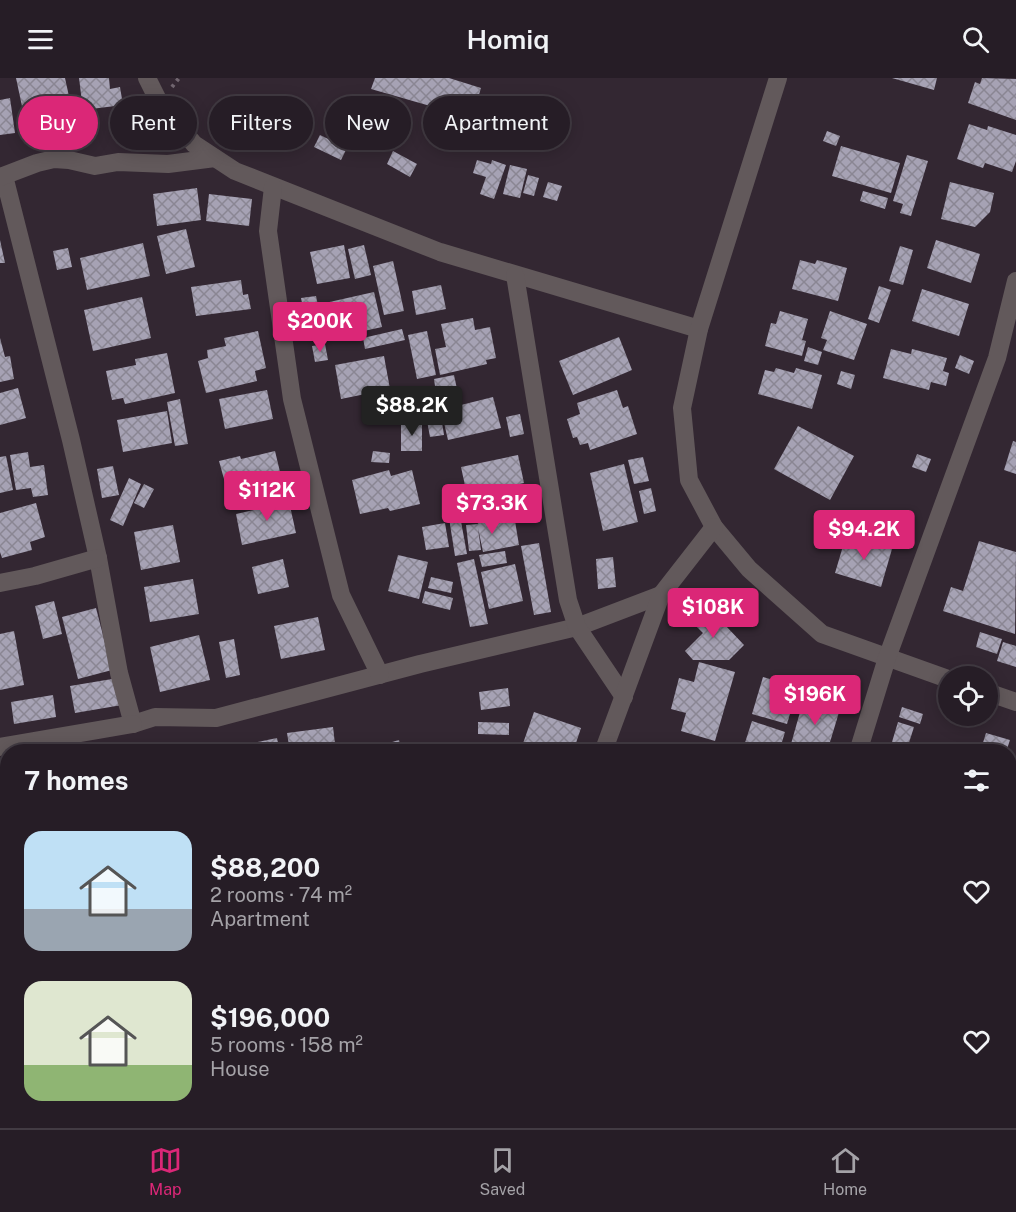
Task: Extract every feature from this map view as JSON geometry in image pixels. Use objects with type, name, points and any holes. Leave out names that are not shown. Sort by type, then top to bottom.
[{"type":"street","points":[[147,78],[156,96]]},
{"type":"street","points":[[159,96],[160,78]]},
{"type":"street","points":[[778,78],[699,329],[682,408],[689,480],[714,527],[749,568],[822,634],[938,676]]},
{"type":"street","points":[[197,146],[234,171],[440,252],[699,329]]},
{"type":"street","points":[[133,724],[118,674],[98,558],[26,259],[2,177],[54,159],[95,166],[118,162],[168,164],[215,158]]},
{"type":"street","points":[[273,187],[268,231],[291,399],[340,595],[380,675]]},
{"type":"street","points":[[515,275],[568,600],[577,627],[624,697]]},
{"type":"street","points":[[860,744],[887,658],[997,358],[1016,281]]},
{"type":"street","points":[[606,744],[661,595],[714,527]]},
{"type":"street","points":[[0,583],[35,576],[98,558]]},
{"type":"street","points":[[17,744],[133,724],[155,717],[216,718],[577,627],[661,595]]},
{"type":"street","points":[[998,696],[1016,702]]},
{"type":"building","points":[[16,78],[65,78],[69,96],[20,96]]},
{"type":"building","points":[[79,78],[109,78],[110,89],[120,87],[122,96],[110,96],[110,107],[98,108],[98,96],[81,96]]},
{"type":"building","points":[[375,78],[449,78],[481,88],[479,96],[423,96],[423,104],[411,100],[411,96],[395,96],[371,89]]},
{"type":"building","points":[[892,78],[937,78],[934,90]]},
{"type":"building","points":[[982,78],[1016,79],[1016,120],[968,103],[975,82],[980,84]]},
{"type":"building","points":[[10,98],[15,133],[0,135],[0,100]]},
{"type":"building","points":[[969,124],[987,130],[988,126],[1016,135],[1016,161],[1012,172],[985,163],[983,168],[957,159]]},
{"type":"building","points":[[827,131],[840,136],[836,146],[823,141]]},
{"type":"building","points":[[320,135],[325,137],[325,150],[346,150],[341,160],[314,147]]},
{"type":"building","points":[[841,146],[900,163],[891,193],[832,176]]},
{"type":"building","points":[[393,151],[417,164],[410,177],[387,164]]},
{"type":"building","points":[[907,155],[928,161],[911,216],[900,213],[903,204],[893,201]]},
{"type":"building","points":[[477,160],[491,164],[492,160],[506,165],[494,199],[480,194],[486,177],[473,173]]},
{"type":"building","points":[[510,165],[527,169],[520,198],[503,194]]},
{"type":"building","points":[[528,175],[539,178],[534,196],[523,193]]},
{"type":"building","points":[[548,182],[562,186],[557,201],[543,197]]},
{"type":"building","points":[[950,182],[994,193],[990,212],[975,227],[941,219]]},
{"type":"building","points":[[197,188],[201,220],[157,226],[153,194]]},
{"type":"building","points":[[863,191],[888,198],[885,209],[860,201]]},
{"type":"building","points":[[209,194],[252,199],[249,226],[206,221]]},
{"type":"building","points":[[186,229],[195,267],[166,274],[157,236]]},
{"type":"building","points":[[0,240],[5,263],[0,263]]},
{"type":"building","points":[[936,240],[980,254],[971,283],[927,268]]},
{"type":"building","points":[[143,243],[150,276],[87,290],[80,258]]},
{"type":"building","points":[[344,245],[350,278],[317,284],[310,252]]},
{"type":"building","points":[[364,245],[371,275],[355,279],[348,249]]},
{"type":"building","points":[[900,246],[913,250],[903,285],[889,281]]},
{"type":"building","points":[[68,248],[72,267],[57,270],[53,251]]},
{"type":"building","points":[[800,260],[815,264],[817,260],[847,268],[838,301],[792,289]]},
{"type":"building","points":[[393,261],[404,311],[384,315],[373,266]]},
{"type":"building","points":[[241,280],[243,295],[248,294],[251,309],[196,316],[191,287]]},
{"type":"building","points":[[441,285],[446,309],[416,315],[412,291]]},
{"type":"building","points":[[879,286],[891,290],[879,323],[868,319]]},
{"type":"building","points":[[922,289],[969,304],[959,336],[912,321]]},
{"type":"building","points":[[374,292],[382,327],[332,338],[325,303]]},
{"type":"building","points":[[316,296],[321,320],[306,323],[301,298]]},
{"type":"building","points":[[142,297],[151,338],[93,351],[84,310]]},
{"type":"building","points":[[780,311],[808,319],[802,340],[806,341],[802,356],[765,346],[771,323],[776,324]]},
{"type":"building","points":[[830,311],[867,324],[854,360],[823,350],[827,340],[821,338]]},
{"type":"building","points":[[473,318],[475,330],[490,327],[496,358],[486,360],[487,364],[440,375],[435,349],[446,347],[441,324]]},
{"type":"building","points":[[402,329],[405,340],[365,349],[363,338]]},
{"type":"building","points":[[258,331],[266,368],[255,371],[257,381],[206,393],[198,361],[208,358],[207,350],[226,346],[224,338]]},
{"type":"building","points":[[427,331],[436,375],[417,379],[408,335]]},
{"type":"building","points":[[619,337],[632,370],[573,395],[559,361]]},
{"type":"building","points":[[0,338],[5,357],[10,356],[14,379],[0,382]]},
{"type":"building","points":[[325,344],[328,360],[315,362],[312,346]]},
{"type":"building","points":[[808,347],[822,352],[818,365],[804,361]]},
{"type":"building","points":[[891,349],[911,354],[912,349],[947,358],[943,371],[949,373],[946,386],[931,382],[929,390],[883,378]]},
{"type":"building","points":[[167,353],[175,393],[125,404],[123,398],[112,400],[106,371],[136,365],[135,359]]},
{"type":"building","points":[[960,355],[974,361],[969,374],[955,368]]},
{"type":"building","points":[[384,356],[390,389],[341,399],[335,365]]},
{"type":"building","points":[[776,368],[794,373],[796,368],[822,375],[812,409],[758,394],[765,370],[774,372]]},
{"type":"building","points":[[841,371],[855,375],[851,389],[837,384]]},
{"type":"building","points":[[454,375],[457,389],[436,393],[434,379]]},
{"type":"building","points":[[18,388],[26,418],[0,425],[0,393]]},
{"type":"building","points":[[267,390],[273,419],[225,429],[219,399]]},
{"type":"building","points":[[617,390],[623,408],[628,406],[637,434],[590,450],[588,443],[580,445],[577,437],[573,438],[567,419],[580,414],[577,403]]},
{"type":"building","points":[[438,396],[444,435],[430,437],[423,399]]},
{"type":"building","points":[[493,397],[501,428],[448,440],[441,410]]},
{"type":"building","points":[[180,399],[188,444],[175,446],[167,402]]},
{"type":"building","points":[[167,411],[172,443],[123,452],[117,420]]},
{"type":"building","points":[[520,414],[524,434],[510,437],[506,417]]},
{"type":"building","points":[[401,422],[422,422],[422,451],[401,451]]},
{"type":"building","points":[[798,426],[854,456],[830,500],[774,469]]},
{"type":"building","points":[[1013,441],[1016,442],[1016,474],[1004,470]]},
{"type":"building","points":[[275,451],[281,476],[227,490],[219,461],[240,456],[241,459]]},
{"type":"building","points":[[373,451],[390,453],[389,463],[371,462]]},
{"type":"building","points":[[28,452],[30,467],[44,465],[48,495],[33,497],[31,488],[16,490],[10,455]]},
{"type":"building","points":[[917,454],[931,459],[926,472],[912,467]]},
{"type":"building","points":[[518,455],[524,483],[467,495],[461,467]]},
{"type":"building","points":[[6,456],[13,490],[0,493],[0,457]]},
{"type":"building","points":[[643,457],[649,481],[634,484],[628,460]]},
{"type":"building","points":[[624,464],[638,522],[603,531],[590,473]]},
{"type":"building","points":[[113,466],[119,495],[102,498],[97,469]]},
{"type":"building","points":[[389,470],[391,476],[412,470],[420,504],[390,511],[388,508],[360,514],[352,480]]},
{"type":"building","points":[[129,478],[141,484],[123,526],[110,520]]},
{"type":"building","points":[[144,484],[154,489],[144,508],[134,503]]},
{"type":"building","points":[[651,488],[656,511],[644,514],[639,491]]},
{"type":"building","points":[[288,497],[296,533],[242,545],[236,514],[267,507],[265,502]]},
{"type":"building","points":[[36,503],[45,537],[30,542],[32,550],[2,558],[0,513]]},
{"type":"building","points":[[460,516],[467,554],[455,556],[449,518]]},
{"type":"building","points":[[501,516],[502,523],[515,521],[519,545],[483,552],[478,528],[481,550],[469,551],[466,525],[478,524],[477,520]]},
{"type":"building","points":[[445,523],[449,547],[426,550],[422,527]]},
{"type":"building","points":[[173,525],[180,562],[141,570],[134,532]]},
{"type":"building","points":[[846,536],[892,549],[881,587],[835,573]]},
{"type":"building","points":[[979,541],[1016,552],[1015,634],[943,611],[951,587],[963,591]]},
{"type":"building","points":[[539,543],[551,612],[534,615],[521,546]]},
{"type":"building","points":[[505,551],[507,563],[482,567],[479,555]]},
{"type":"building","points":[[398,555],[428,562],[419,599],[388,591]]},
{"type":"building","points":[[613,557],[616,587],[598,589],[596,559]]},
{"type":"building","points":[[283,559],[289,587],[258,594],[252,567]]},
{"type":"building","points":[[474,559],[488,624],[470,627],[457,563]]},
{"type":"building","points":[[515,564],[523,601],[489,609],[481,572]]},
{"type":"building","points":[[431,577],[453,582],[451,593],[428,588]]},
{"type":"building","points":[[193,579],[199,614],[150,622],[144,587]]},
{"type":"building","points":[[425,591],[453,598],[450,610],[422,603]]},
{"type":"building","points":[[54,601],[62,634],[43,639],[35,606]]},
{"type":"building","points":[[706,605],[744,645],[729,660],[693,660],[685,651],[703,633],[690,620]]},
{"type":"building","points":[[96,608],[112,670],[78,679],[62,617]]},
{"type":"building","points":[[318,617],[325,650],[281,659],[274,626]]},
{"type":"building","points":[[14,631],[24,685],[0,690],[0,634]]},
{"type":"building","points":[[980,632],[1002,639],[997,654],[976,647]]},
{"type":"building","points":[[199,635],[210,680],[160,692],[150,647]]},
{"type":"building","points":[[234,639],[240,675],[226,678],[219,642]]},
{"type":"building","points":[[1003,642],[1016,646],[1016,667],[997,661]]},
{"type":"building","points":[[699,662],[735,672],[715,741],[681,731],[686,713],[671,709],[679,678],[694,682]]},
{"type":"building","points":[[763,677],[798,687],[787,724],[752,714]]},
{"type":"building","points":[[118,678],[122,705],[75,713],[70,686]]},
{"type":"building","points":[[508,688],[510,706],[481,710],[479,692]]},
{"type":"building","points":[[53,695],[56,717],[14,724],[11,702]]},
{"type":"building","points":[[804,698],[840,709],[829,744],[791,744]]},
{"type":"building","points":[[902,707],[923,714],[920,724],[899,717]]},
{"type":"building","points":[[534,712],[581,728],[576,744],[523,744]]},
{"type":"building","points":[[752,721],[785,732],[781,744],[745,744]]},
{"type":"building","points":[[478,722],[509,723],[509,735],[478,734]]},
{"type":"building","points":[[898,722],[914,727],[909,744],[891,744]]},
{"type":"building","points":[[333,727],[335,744],[289,744],[287,733]]},
{"type":"building","points":[[986,733],[1010,740],[1009,744],[983,744]]},
{"type":"building","points":[[277,738],[278,744],[248,744]]},
{"type":"building","points":[[399,740],[400,744],[385,744]]}]
